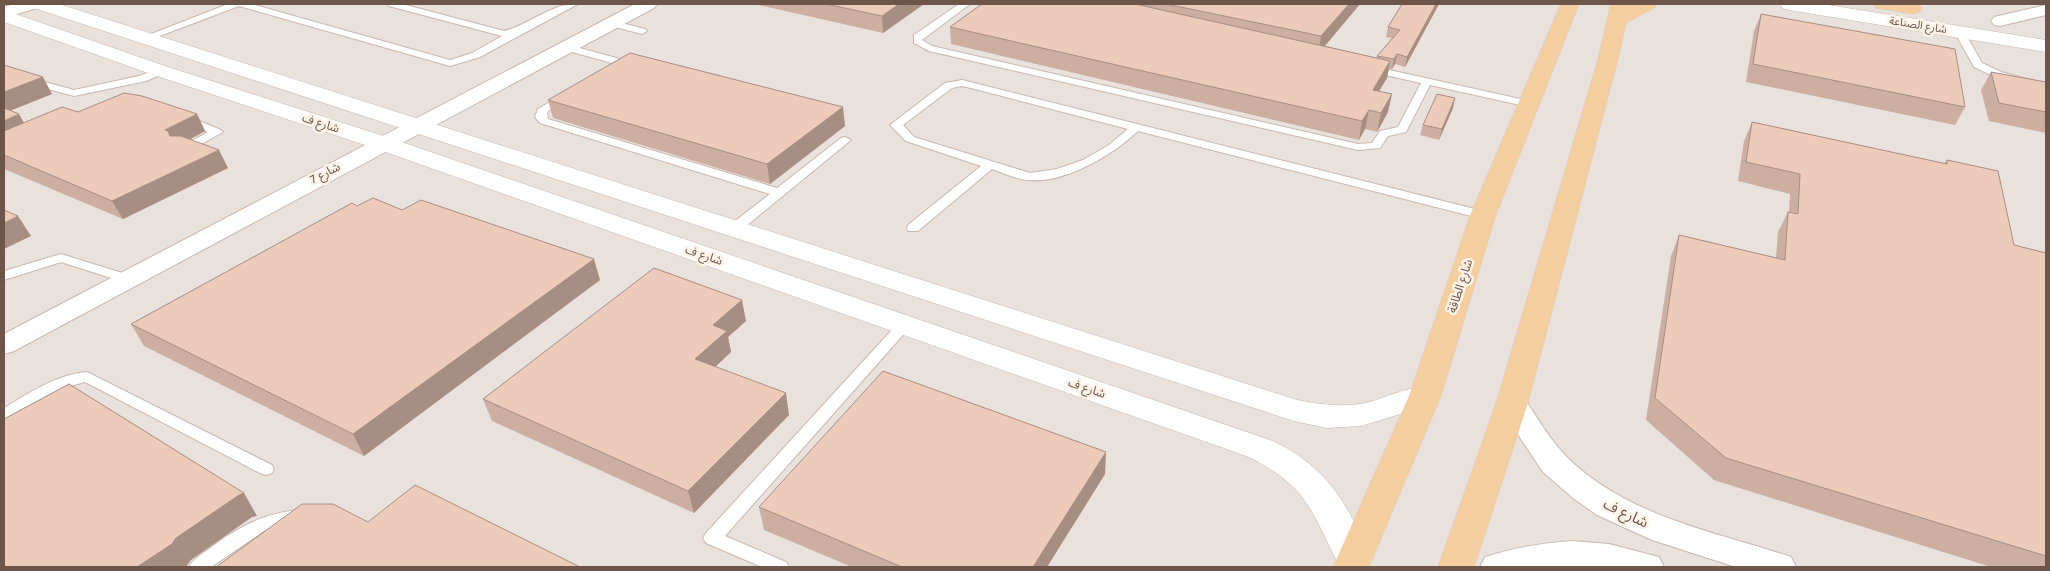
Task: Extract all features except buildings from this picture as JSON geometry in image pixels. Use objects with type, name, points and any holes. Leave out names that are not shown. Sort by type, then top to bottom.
[{"type":"main road","points":[[1456,567],[1512,403],[1608,59],[1602,39],[1614,9],[1648,4]]},
{"type":"main road","points":[[1883,4],[1913,8]]},
{"type":"main road","name":"شارع الطاقة","points":[[1352,564],[1425,396],[1483,216],[1569,5]]},
{"type":"street","points":[[4,15],[31,4]]},
{"type":"street","name":"شارع 7","points":[[4,345],[382,143],[648,4]]},
{"type":"street","name":"شارع الصناعة","points":[[1789,4],[2046,46]]},
{"type":"street","name":"شارع الصناعة","points":[[1889,4],[2046,28]]},
{"type":"street","name":"شارع ف","points":[[4,15],[42,16],[77,10],[146,38],[1294,410],[1327,417],[1361,415],[1425,396]]},
{"type":"street","points":[[2000,20],[2046,10]]},
{"type":"street","points":[[4,29],[42,16]]},
{"type":"street","name":"شارع ف","points":[[42,16],[152,75],[382,143],[1261,449],[1292,466],[1317,489],[1336,519],[1352,564]]},
{"type":"street","name":"شارع ف","points":[[1512,403],[1539,444],[1560,471],[1599,500],[1640,521],[1779,567]]},
{"type":"street","points":[[1497,567],[1544,555],[1586,553],[1646,567]]},
{"type":"lane","points":[[146,38],[236,4]]},
{"type":"lane","points":[[242,4],[450,63],[476,55],[573,4]]},
{"type":"lane","points":[[392,4],[504,34],[521,30]]},
{"type":"lane","points":[[965,4],[917,37],[917,40],[929,48],[1358,147],[1376,146],[1384,133],[1402,130],[1427,82]]},
{"type":"lane","points":[[610,24],[642,31]]},
{"type":"lane","points":[[1959,32],[1978,65],[1997,74],[2046,87]]},
{"type":"lane","points":[[564,47],[641,68]]},
{"type":"lane","points":[[606,72],[622,63]]},
{"type":"lane","points":[[1359,67],[1529,104]]},
{"type":"lane","points":[[4,74],[74,94],[152,75]]},
{"type":"lane","points":[[114,97],[152,75]]},
{"type":"lane","points":[[1136,126],[1122,141],[1105,154],[1047,176],[1030,177],[910,139],[896,125],[949,85],[962,83],[1136,126],[1483,216]]},
{"type":"lane","points":[[572,92],[548,106],[542,111],[541,117],[550,123],[779,193]]},
{"type":"lane","points":[[172,114],[217,130],[214,135],[183,150]]},
{"type":"lane","points":[[735,228],[845,140]]},
{"type":"lane","points":[[914,228],[989,165]]},
{"type":"lane","points":[[4,276],[20,269],[60,258],[127,279]]},
{"type":"lane","points":[[780,567],[712,538],[905,324]]},
{"type":"lane","points":[[4,415],[63,382],[74,377],[87,377],[266,469]]},
{"type":"lane","points":[[198,567],[259,524],[286,517],[319,517]]},
{"type":"shaded area","points":[[4,4],[2046,4],[2046,567],[4,567]]}]
